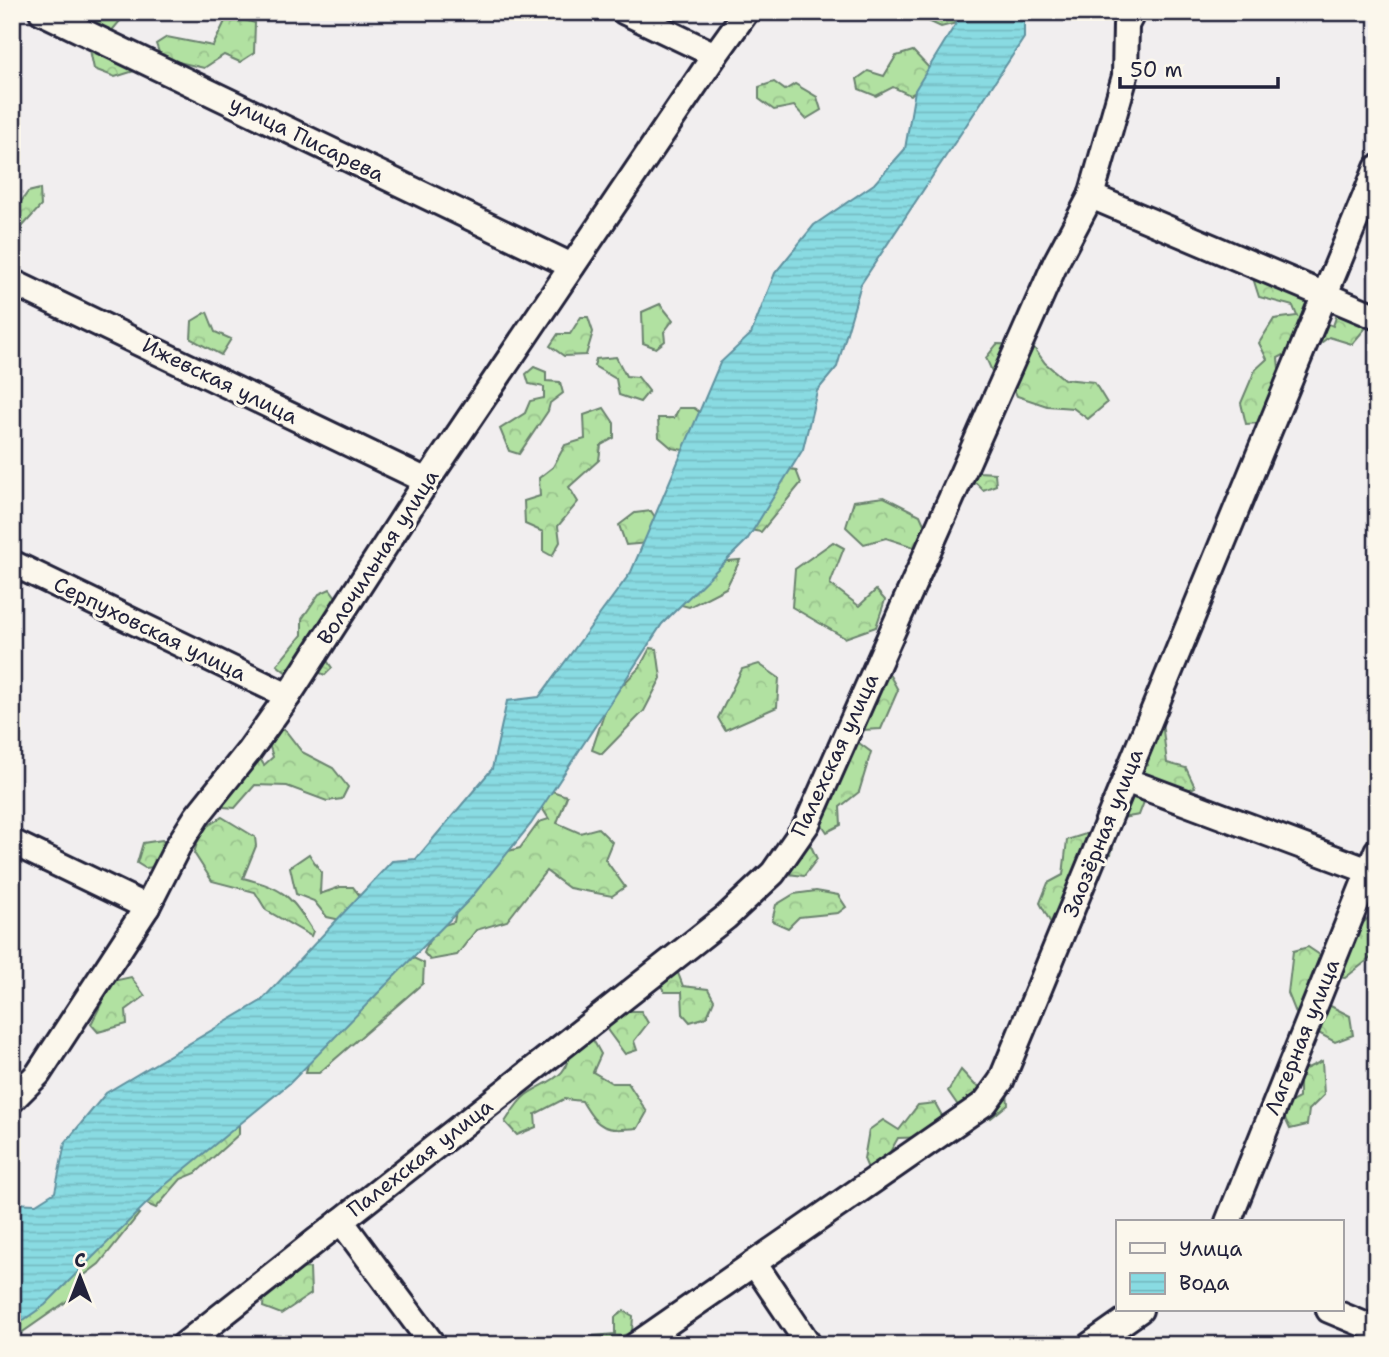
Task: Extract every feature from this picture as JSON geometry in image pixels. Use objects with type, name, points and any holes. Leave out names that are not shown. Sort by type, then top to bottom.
[{"type":"street","name":"улица Писарева","points":[[42,12],[572,266]]},
{"type":"street","points":[[625,12],[715,55]]},
{"type":"street","name":"Волочильная улица","points":[[12,1100],[38,1074],[147,906],[197,816],[249,751],[288,696],[427,481],[746,12]]},
{"type":"street","name":"Палехская улица","points":[[184,1345],[726,917],[773,873],[807,824],[1056,262],[1091,196],[1125,76],[1126,25],[1133,12]]},
{"type":"street","name":"Заозёрная улица","points":[[636,1345],[985,1103],[1002,1081],[1377,168]]},
{"type":"street","points":[[1091,196],[1377,317]]},
{"type":"street","name":"Ижевская улица","points":[[12,282],[427,481]]},
{"type":"street","name":"Серпуховская улица","points":[[12,562],[288,696]]},
{"type":"street","points":[[1125,780],[1374,865]]},
{"type":"street","points":[[12,842],[147,906]]},
{"type":"street","name":"Лагерная улица","points":[[1229,1220],[1374,865]]},
{"type":"street","points":[[341,1221],[433,1345]]},
{"type":"street","points":[[754,1263],[809,1345]]},
{"type":"street","points":[[1090,1345],[1137,1312]]},
{"type":"street","points":[[1334,1312],[1377,1330]]},
{"type":"green space","points":[[73,12],[114,12],[120,21],[109,34],[67,19]]},
{"type":"green space","points":[[924,12],[967,12],[961,22],[941,27],[924,19]]},
{"type":"green space","points":[[228,15],[255,23],[254,53],[240,62],[224,55],[204,68],[161,58],[156,44],[167,37],[213,46]]},
{"type":"green space","points":[[102,48],[129,57],[134,71],[115,77],[94,69],[90,50]]},
{"type":"green space","points":[[913,51],[932,71],[928,85],[910,95],[893,87],[876,96],[859,89],[857,79],[868,71],[884,76],[896,56]]},
{"type":"green space","points":[[774,82],[785,90],[795,84],[817,97],[821,110],[806,119],[794,106],[774,110],[759,99],[759,87]]},
{"type":"green space","points":[[40,189],[41,206],[22,227],[21,245],[12,245],[12,214],[28,192]]},
{"type":"green space","points":[[1253,278],[1311,289],[1303,313],[1333,326],[1339,308],[1369,324],[1352,344],[1329,337],[1310,351],[1291,351],[1278,358],[1280,379],[1262,423],[1246,424],[1241,403],[1255,370],[1267,359],[1259,343],[1274,319],[1297,316],[1293,306],[1259,297]]},
{"type":"green space","points":[[660,304],[673,320],[664,332],[665,341],[656,348],[643,343],[642,312]]},
{"type":"green space","points":[[207,312],[215,332],[231,339],[221,355],[191,339],[192,321]]},
{"type":"green space","points":[[581,317],[588,317],[593,332],[586,355],[564,356],[550,346],[558,334],[570,334]]},
{"type":"green space","points":[[997,344],[1032,345],[1045,363],[1064,379],[1094,382],[1107,403],[1088,419],[1073,408],[1047,406],[1017,396],[1009,379],[995,378],[986,358]]},
{"type":"green space","points":[[616,357],[626,376],[638,377],[649,391],[640,402],[619,395],[616,379],[594,366],[596,359]]},
{"type":"green space","points":[[534,367],[546,372],[546,381],[560,382],[563,393],[550,403],[548,411],[519,454],[509,451],[500,429],[525,413],[530,401],[544,398],[544,387],[529,384],[526,374]]},
{"type":"green space","points":[[604,408],[614,423],[614,438],[601,445],[599,460],[569,487],[578,502],[558,526],[560,542],[552,556],[543,551],[543,532],[525,524],[524,501],[540,496],[539,478],[553,467],[565,445],[585,439],[584,415]]},
{"type":"green space","points":[[679,408],[694,408],[710,420],[694,452],[672,448],[659,437],[658,418],[674,418]]},
{"type":"green space","points":[[968,450],[979,459],[979,472],[995,473],[996,485],[983,490],[976,483],[965,487],[951,474],[955,456]]},
{"type":"green space","points":[[783,468],[796,470],[801,483],[761,532],[749,530]]},
{"type":"green space","points":[[884,497],[920,515],[928,533],[917,548],[886,538],[864,544],[846,527],[854,501]]},
{"type":"green space","points":[[651,511],[659,523],[649,543],[626,545],[619,525],[635,513]]},
{"type":"green space","points":[[833,542],[844,548],[830,584],[859,606],[876,590],[885,600],[876,627],[845,638],[792,607],[795,569]]},
{"type":"green space","points":[[740,560],[726,588],[689,607],[677,604],[717,562]]},
{"type":"green space","points":[[330,589],[338,600],[310,636],[332,668],[325,675],[302,665],[288,674],[277,665],[302,635],[302,619],[319,594]]},
{"type":"green space","points":[[650,648],[657,649],[661,678],[644,711],[602,754],[592,750],[609,699],[640,667]]},
{"type":"green space","points":[[759,664],[779,678],[777,707],[725,730],[718,718],[742,669]]},
{"type":"green space","points":[[889,674],[898,690],[881,729],[862,730],[857,720],[875,677]]},
{"type":"green space","points":[[1162,722],[1167,763],[1186,768],[1195,787],[1178,795],[1150,786],[1139,815],[1122,818],[1133,774],[1148,765],[1134,732]]},
{"type":"green space","points":[[272,730],[285,730],[302,752],[333,768],[348,787],[342,799],[327,801],[287,786],[255,785],[235,808],[224,807],[221,784],[257,754],[264,765],[273,757],[268,741]]},
{"type":"green space","points":[[859,743],[871,752],[859,792],[840,807],[841,825],[827,832],[817,817],[832,801],[829,784],[846,745]]},
{"type":"green space","points":[[1377,753],[1377,798],[1368,777]]},
{"type":"green space","points":[[549,790],[567,796],[557,823],[580,833],[598,828],[612,842],[605,859],[625,887],[612,896],[569,888],[546,871],[507,921],[476,930],[457,955],[430,960],[424,953],[434,928],[454,922],[458,900],[497,854],[520,848],[539,822],[549,819],[539,803]]},
{"type":"green space","points":[[222,817],[255,837],[256,846],[243,878],[285,895],[313,931],[311,936],[266,910],[255,892],[212,881],[194,853],[201,830]]},
{"type":"green space","points":[[1100,820],[1116,836],[1111,854],[1088,856],[1075,878],[1085,910],[1077,928],[1054,929],[1040,903],[1048,883],[1063,875],[1067,840],[1092,832]]},
{"type":"green space","points":[[162,840],[169,846],[165,866],[145,868],[137,863],[143,843]]},
{"type":"green space","points":[[809,842],[817,859],[804,876],[788,874],[784,863]]},
{"type":"green space","points":[[309,854],[321,872],[320,894],[340,887],[353,887],[363,900],[345,921],[327,917],[314,901],[296,894],[290,867]]},
{"type":"green space","points":[[816,891],[838,895],[846,907],[838,913],[799,917],[788,928],[772,921],[776,905],[794,894]]},
{"type":"green space","points":[[1370,917],[1377,921],[1377,927],[1369,941],[1373,956],[1345,978],[1324,975],[1313,997],[1350,1016],[1353,1035],[1335,1042],[1300,1023],[1288,993],[1293,951],[1308,947],[1326,959],[1333,947],[1353,946],[1356,928]]},
{"type":"green space","points":[[405,954],[424,963],[423,983],[319,1073],[306,1073],[310,1054]]},
{"type":"green space","points":[[676,968],[683,986],[708,989],[714,1000],[707,1017],[690,1022],[683,1014],[682,992],[665,992],[658,982]]},
{"type":"green space","points":[[131,977],[145,996],[126,1010],[127,1024],[98,1032],[91,1024],[113,981]]},
{"type":"green space","points":[[628,1011],[641,1011],[648,1023],[634,1041],[637,1050],[625,1054],[608,1031],[610,1021]]},
{"type":"green space","points":[[592,1038],[601,1054],[593,1072],[612,1083],[628,1083],[647,1112],[638,1128],[618,1129],[604,1126],[593,1118],[582,1101],[564,1099],[535,1114],[536,1127],[517,1135],[505,1122],[517,1104],[526,1095],[562,1072],[568,1058],[567,1048]]},
{"type":"green space","points":[[1322,1061],[1324,1095],[1309,1110],[1307,1125],[1290,1129],[1280,1108],[1299,1098],[1299,1072]]},
{"type":"green space","points":[[961,1070],[975,1085],[1007,1092],[1008,1104],[991,1118],[977,1097],[959,1107],[948,1091]]},
{"type":"green space","points":[[935,1103],[945,1121],[931,1137],[898,1138],[882,1166],[869,1171],[864,1159],[869,1130],[883,1120],[899,1130],[918,1105]]},
{"type":"green space","points":[[239,1112],[239,1134],[196,1173],[181,1179],[156,1208],[142,1202]]},
{"type":"green space","points":[[127,1208],[139,1214],[99,1264],[78,1280],[70,1299],[17,1336],[12,1333],[12,1321]]},
{"type":"green space","points":[[310,1268],[311,1294],[281,1314],[263,1307],[264,1294],[296,1269]]},
{"type":"green space","points":[[624,1311],[633,1316],[632,1332],[617,1338],[615,1345],[581,1345],[594,1336],[615,1334],[615,1317]]},
{"type":"water","points":[[963,12],[1024,12],[1024,38],[861,284],[837,367],[817,391],[803,449],[747,540],[662,624],[531,824],[470,899],[290,1083],[164,1186],[45,1305],[12,1328],[12,1203],[36,1204],[55,1192],[65,1143],[106,1093],[261,1001],[392,861],[416,859],[492,769],[507,701],[539,697],[631,572],[720,363],[751,334],[775,273],[814,225],[874,184],[905,149],[915,90]]}]
